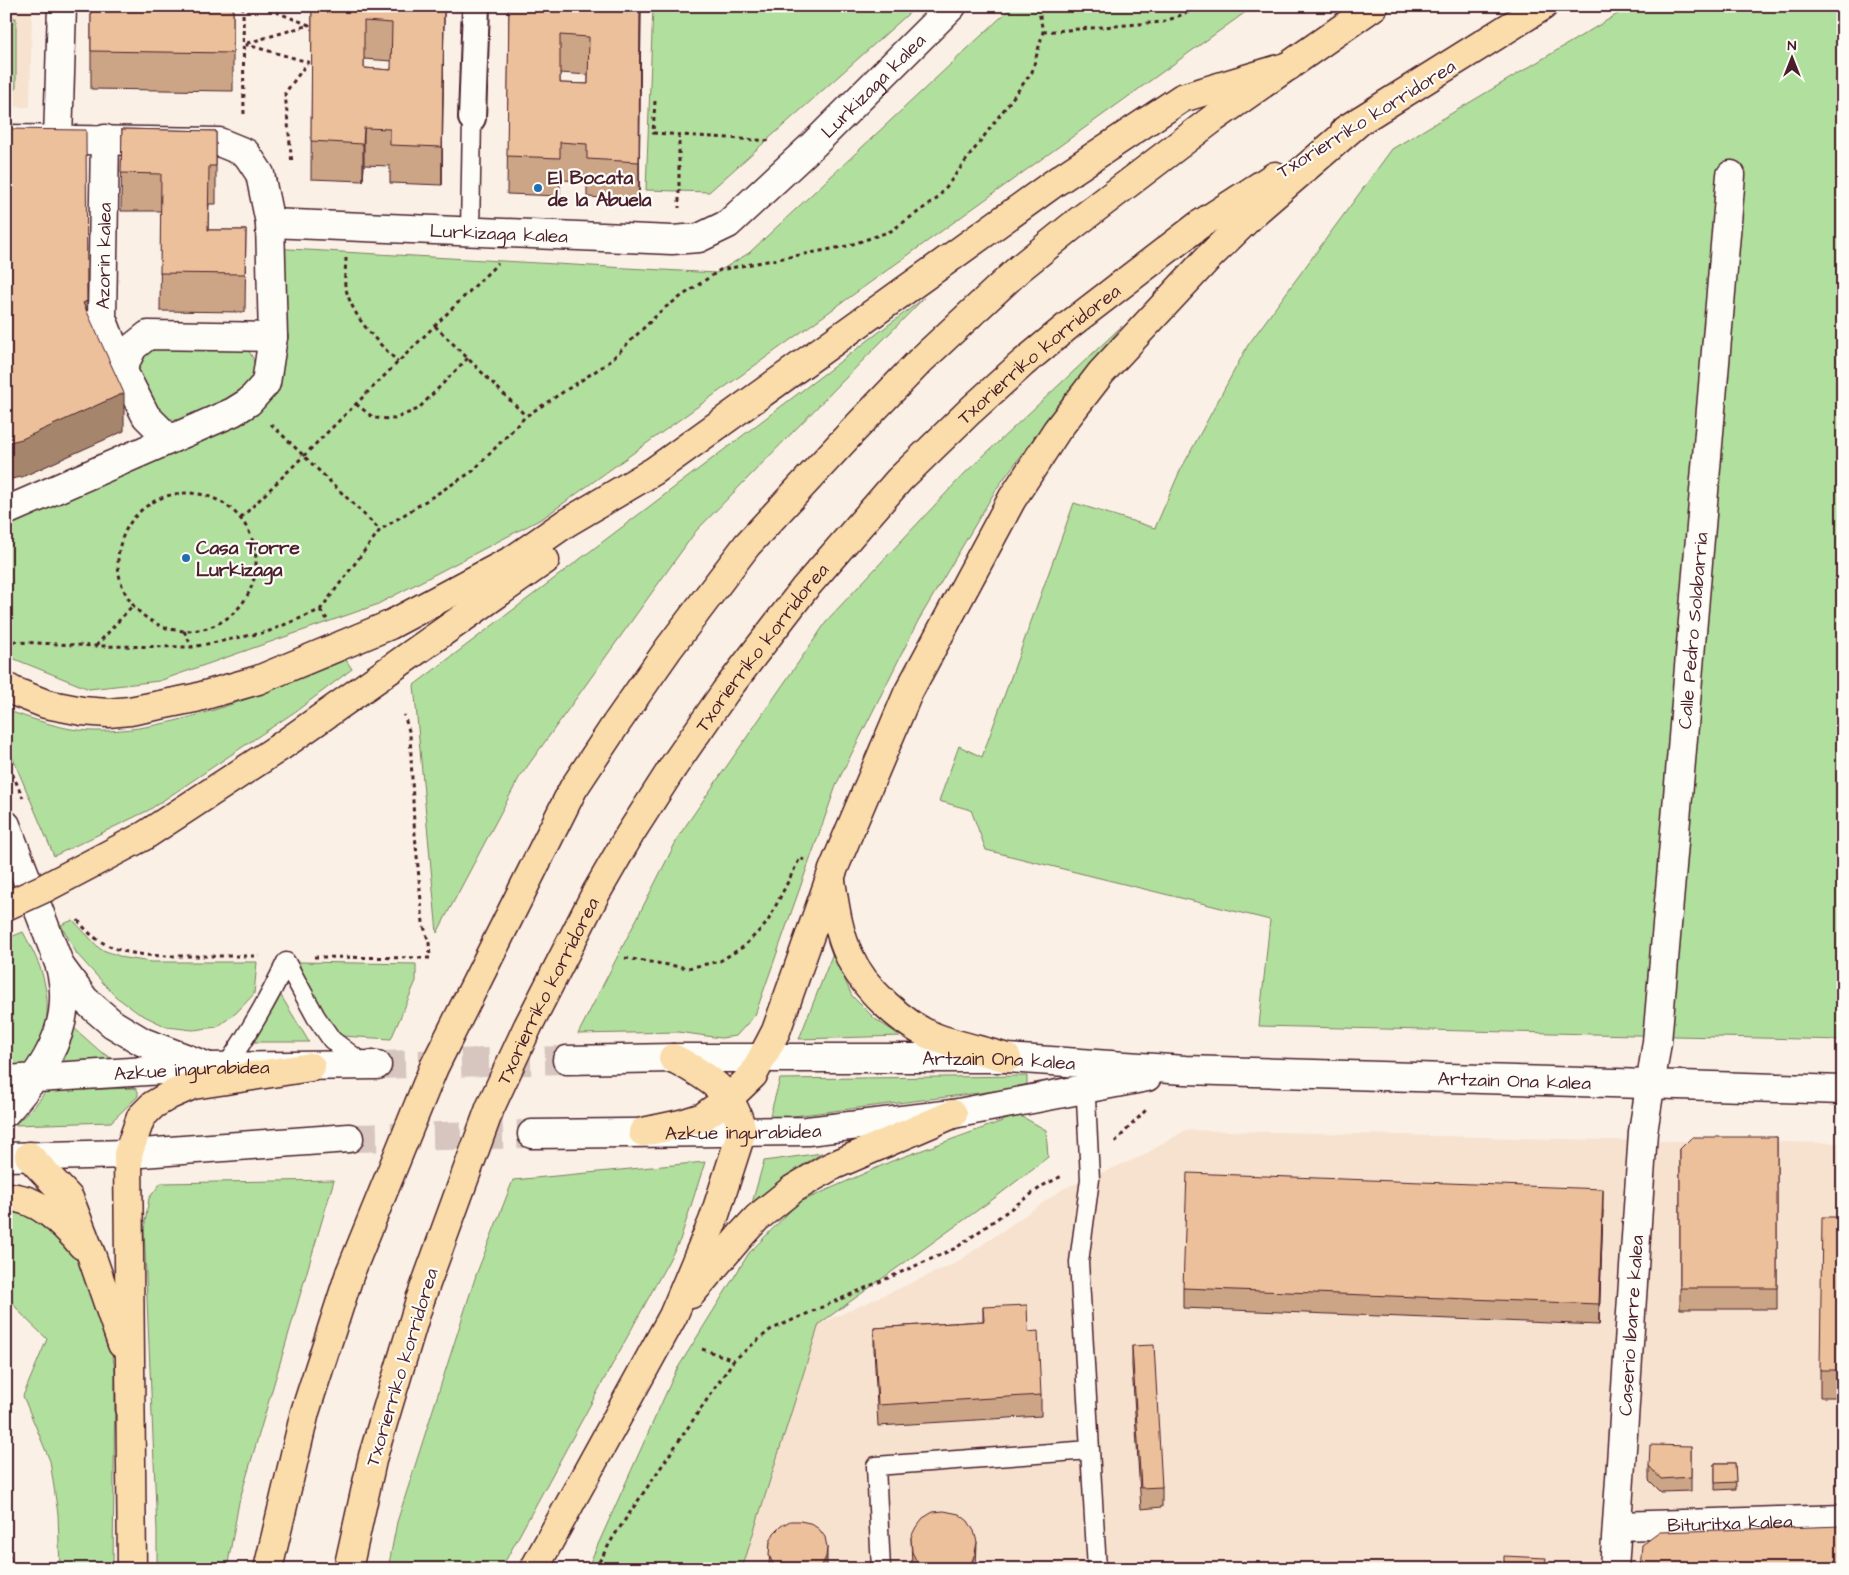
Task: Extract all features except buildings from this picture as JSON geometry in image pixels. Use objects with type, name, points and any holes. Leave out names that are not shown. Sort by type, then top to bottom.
[{"type":"highway","points":[[268,1569],[304,1412],[350,1273],[390,1170],[438,1058],[573,789],[669,648],[747,545],[920,361],[1020,268],[1214,118],[1374,6]]},
{"type":"highway","name":"Txorierriko korridorea","points":[[348,1569],[373,1456],[420,1300],[490,1108],[528,1026],[596,893],[630,834],[673,767],[725,692],[804,589],[899,480],[1023,363],[1069,325],[1199,225],[1543,6]]},
{"type":"highway","points":[[6,687],[13,692],[46,704],[82,711],[108,713],[130,711],[195,698],[258,680],[390,624],[514,559],[566,523],[654,471],[1057,181],[1182,98],[1289,66]]},
{"type":"highway","points":[[643,1132],[681,1124],[702,1117],[729,1098],[753,1075],[776,1031],[832,875],[908,693],[1012,499],[1056,430],[1101,373],[1202,265],[1257,210],[1360,121]]},
{"type":"highway","points":[[6,906],[45,888],[144,836],[280,747],[585,532],[654,471]]},
{"type":"highway","points":[[832,875],[837,922],[849,956],[871,990],[900,1017],[935,1037],[1007,1058]]},
{"type":"highway","points":[[534,1569],[673,1316],[713,1221],[742,1131],[738,1115],[729,1098],[695,1070],[674,1058]]},
{"type":"highway","points":[[132,1569],[128,1154],[141,1117],[153,1105],[193,1085],[311,1066]]},
{"type":"highway","points":[[673,1316],[757,1218],[793,1189],[830,1167],[953,1114]]},
{"type":"highway","points":[[18,1156],[68,1198],[92,1257],[130,1371]]},
{"type":"highway","points":[[6,1196],[13,1196],[38,1205],[64,1225],[92,1257]]},
{"type":"street","points":[[58,140],[62,6]]},
{"type":"street","points":[[472,118],[476,6]]},
{"type":"street","name":"Lurkizaga kalea","points":[[270,223],[672,240],[699,238],[728,224],[814,144],[952,6]]},
{"type":"street","points":[[6,139],[219,142],[246,153],[260,174],[270,223],[273,337],[266,383],[249,402],[233,412],[6,511]]},
{"type":"street","name":"Azorin kalea","points":[[105,139],[102,318],[122,369],[146,416],[169,439]]},
{"type":"street","name":"Calle Pedro Solabarria","points":[[1652,1084],[1731,175]]},
{"type":"street","points":[[122,369],[133,347],[148,335],[273,337]]},
{"type":"street","points":[[6,825],[60,966],[64,993],[63,1019],[47,1060],[34,1079],[6,1112]]},
{"type":"street","points":[[60,966],[85,1000],[113,1024],[143,1042],[217,1067]]},
{"type":"street","points":[[567,1060],[763,1058]]},
{"type":"street","name":"Artzain Ona kalea","points":[[763,1058],[1007,1058],[1085,1076]]},
{"type":"street","name":"Azkue ingurabidea","points":[[6,1080],[217,1067],[371,1065]]},
{"type":"street","name":"Artzain Ona kalea","points":[[953,1114],[1085,1076],[1185,1070],[1843,1090]]},
{"type":"street","name":"Caserio Ibarre kalea","points":[[1614,1569],[1643,1132],[1652,1084]]},
{"type":"street","name":"Azkue ingurabidea","points":[[532,1134],[807,1131],[953,1114]]},
{"type":"street","points":[[18,1156],[128,1154],[349,1138]]},
{"type":"street","name":"Bituritxa kalea","points":[[1618,1526],[1843,1519]]},
{"type":"lane","points":[[470,232],[472,118]]},
{"type":"lane","points":[[217,1067],[245,1038],[286,962],[316,1017],[332,1040],[371,1065]]},
{"type":"lane","points":[[1085,1076],[1090,1179],[1079,1262],[1098,1569]]},
{"type":"lane","points":[[881,1569],[876,1466],[1090,1450]]},
{"type":"path","points":[[243,6],[244,123]]},
{"type":"path","points":[[244,44],[308,25],[261,6]]},
{"type":"path","points":[[6,639],[18,642],[96,646],[192,647],[267,632],[320,610],[380,530],[473,471],[526,416],[608,363],[662,309],[720,270],[847,246],[891,231],[938,198],[1032,72],[1043,32],[1038,6]]},
{"type":"path","points":[[1043,32],[1163,22],[1204,6]]},
{"type":"path","points":[[244,44],[308,62],[285,93],[292,173]]},
{"type":"path","points":[[655,101],[653,133],[814,144]]},
{"type":"path","points":[[679,134],[679,211]]},
{"type":"path","points":[[283,149],[290,154]]},
{"type":"path","points":[[348,227],[345,284],[355,312],[371,334],[398,362]]},
{"type":"path","points":[[241,518],[526,234]]},
{"type":"path","points":[[435,326],[526,416]]},
{"type":"path","points":[[356,404],[374,418],[394,419],[418,409],[468,358]]},
{"type":"path","points":[[249,402],[380,530]]},
{"type":"path","points":[[176,493],[200,494],[223,502],[241,518],[252,538],[257,560],[254,582],[244,602],[227,618],[207,628],[184,631],[156,623],[147,618],[133,605],[122,584],[118,560],[123,537],[135,516],[154,501],[176,493]]},
{"type":"path","points":[[96,646],[133,605]]},
{"type":"path","points":[[320,610],[329,621]]},
{"type":"path","points":[[184,631],[192,647]]},
{"type":"path","points":[[305,957],[430,958],[429,943],[423,923],[414,823],[410,734],[404,715]]},
{"type":"path","points":[[6,759],[25,803]]},
{"type":"path","points":[[625,958],[688,968],[720,961],[742,947],[767,923],[800,858],[832,875]]},
{"type":"path","points":[[74,915],[83,927],[104,944],[127,953],[146,956],[263,956]]},
{"type":"path","points":[[595,1569],[614,1536],[734,1360],[770,1330],[956,1248],[1044,1186],[1102,1155],[1150,1105]]},
{"type":"path","points":[[702,1349],[734,1360]]},
{"type":"shaded area","points":[[6,6],[32,6],[30,107],[6,107]]},
{"type":"shaded area","points":[[1186,1130],[1607,1140],[1843,1143],[1843,1569],[742,1569],[819,1324],[956,1263],[1063,1189],[1142,1156]]},
{"type":"green space","points":[[653,6],[917,6],[709,192],[646,190]]},
{"type":"green space","points":[[1013,6],[1254,6],[543,518],[376,605],[159,681],[89,689],[12,658],[6,646],[6,511],[266,383],[271,248],[716,273],[749,253]]},
{"type":"green space","points":[[1631,6],[1843,6],[1843,1040],[1259,1026],[1270,920],[986,850],[971,810],[939,801],[959,746],[982,757],[1074,503],[1155,528],[1179,473],[1248,345],[1392,149]]},
{"type":"green space","points":[[6,18],[16,18],[16,89],[6,89]]},
{"type":"green space","points":[[924,298],[696,531],[519,778],[437,933],[414,685]]},
{"type":"green space","points":[[1122,326],[1064,397],[997,488],[918,621],[837,783],[755,1015],[736,1036],[721,1038],[678,1032],[578,1034],[680,834],[829,618],[964,474]]},
{"type":"green space","points":[[155,347],[246,348],[253,360],[254,371],[249,382],[240,392],[216,408],[189,419],[162,418],[147,391],[138,369],[140,358]]},
{"type":"green space","points":[[346,660],[352,669],[299,709],[149,810],[54,856],[6,742],[6,714],[9,711],[71,729],[103,731],[138,728],[211,711],[282,686]]},
{"type":"green space","points":[[73,920],[100,949],[125,958],[151,962],[257,962],[254,994],[236,1013],[217,1027],[193,1030],[167,1027],[138,1013],[115,996],[77,954],[61,925]]},
{"type":"green space","points":[[23,932],[44,979],[47,1005],[46,1027],[40,1048],[29,1063],[21,1067],[6,1068],[6,939]]},
{"type":"green space","points":[[833,953],[852,996],[875,1019],[901,1036],[799,1039]]},
{"type":"green space","points":[[299,962],[416,964],[416,981],[391,1039],[341,1036],[316,1001],[306,982]]},
{"type":"green space","points":[[280,994],[309,1042],[251,1042]]},
{"type":"green space","points":[[74,1028],[101,1052],[115,1060],[62,1067]]},
{"type":"green space","points":[[1027,1076],[1027,1087],[769,1119],[780,1079]]},
{"type":"green space","points":[[135,1088],[138,1091],[138,1096],[111,1122],[14,1125],[34,1107],[46,1091]]},
{"type":"green space","points":[[1019,1115],[1046,1130],[1048,1157],[996,1197],[819,1324],[742,1569],[587,1569],[676,1371],[749,1253],[798,1203],[892,1161]]},
{"type":"green space","points":[[822,1153],[784,1177],[752,1203],[764,1161]]},
{"type":"green space","points":[[705,1162],[680,1240],[501,1569],[388,1569],[397,1522],[476,1275],[513,1180]]},
{"type":"green space","points":[[334,1180],[239,1502],[227,1569],[157,1569],[144,1229],[149,1198],[161,1183]]},
{"type":"green space","points":[[6,1212],[20,1213],[50,1229],[77,1255],[112,1351],[115,1370],[113,1569],[60,1569],[58,1514],[50,1461],[23,1396],[47,1339],[19,1311],[6,1291]]},
{"type":"tunnel","points":[[377,1065],[567,1060]]},
{"type":"tunnel","points":[[349,1138],[532,1134]]},
{"type":"place","name":"El Bocata de la Abuela","points":[[538,188]]},
{"type":"place","name":"Casa Torre Lurkizaga","points":[[186,558]]}]
